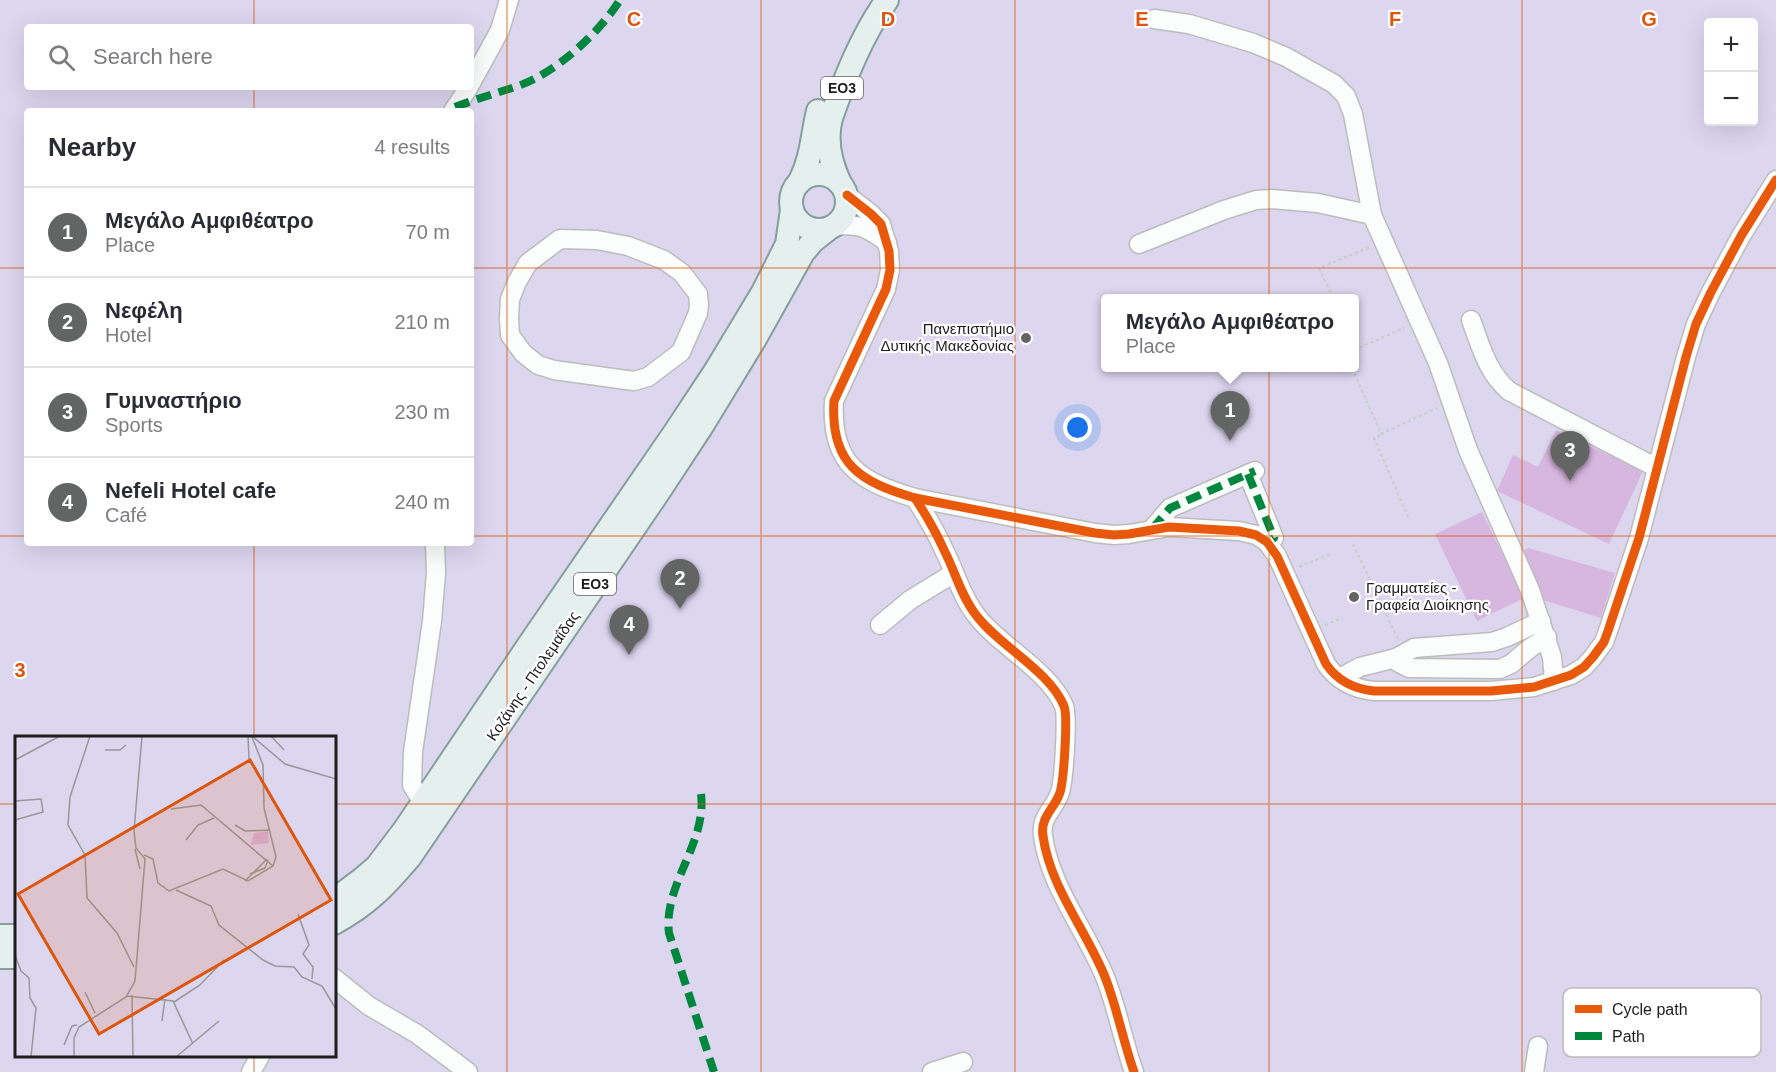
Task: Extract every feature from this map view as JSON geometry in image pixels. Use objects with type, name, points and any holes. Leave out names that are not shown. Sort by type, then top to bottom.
[{"type":"main road","name":"ΕΟ3","points":[[792,210],[791,195],[809,160],[816,119],[824,94],[869,0]]},
{"type":"main road","name":"ΕΟ3","points":[[831,228],[846,213],[848,204],[844,189],[831,162],[829,126],[855,58],[887,0]]},
{"type":"main road","points":[[800,181],[809,175],[831,176],[844,189]]},
{"type":"main road","points":[[792,210],[797,220],[805,227],[816,231],[831,228]]},
{"type":"main road","name":"Κοζάνης - Πτολεμαΐδας","points":[[336,918],[362,879],[391,849],[675,432],[752,312],[787,244],[792,210]]},
{"type":"main road","name":"Κοζάνης - Πτολεμαΐδας","points":[[336,918],[382,890],[410,857],[683,455],[755,339],[803,253],[813,241],[831,228]]},
{"type":"street","points":[[474,78],[500,30],[509,0]]},
{"type":"street","points":[[1154,19],[1189,24],[1253,43],[1286,57],[1334,84],[1346,96],[1353,114],[1372,215],[1438,363],[1468,450],[1530,590],[1552,657],[1554,681]]},
{"type":"street","points":[[455,108],[467,90]]},
{"type":"street","points":[[844,189],[881,224],[889,250],[890,270],[886,289],[834,401],[836,437],[847,461],[860,475],[873,484],[915,498],[1095,533],[1129,534],[1168,527],[1248,532],[1267,542],[1277,556],[1326,664],[1332,673],[1351,686],[1374,692],[1491,691],[1534,687],[1571,675],[1584,667],[1604,642],[1639,538],[1696,324],[1741,236],[1776,180]]},
{"type":"street","points":[[1139,244],[1224,210],[1256,200],[1318,203],[1372,215]]},
{"type":"street","points":[[831,228],[851,224],[887,242]]},
{"type":"street","points":[[560,239],[597,240],[628,246],[663,260],[682,273],[698,294],[698,313],[681,352],[648,377],[634,381],[554,370],[538,365],[523,353],[510,335],[510,299],[518,282],[528,263],[560,239]]},
{"type":"street","points":[[1471,320],[1492,373],[1509,391],[1657,468]]},
{"type":"street","points":[[1152,529],[1170,508],[1251,473],[1274,538],[1267,542]]},
{"type":"street","points":[[915,498],[945,551],[975,614],[1034,668],[1057,693],[1065,707],[1067,724],[1062,787],[1043,823],[1043,839],[1062,892],[1106,978],[1134,1072]]},
{"type":"street","points":[[423,803],[412,785],[412,774],[433,612],[435,546]]},
{"type":"street","points":[[880,625],[910,600],[954,573]]},
{"type":"street","points":[[1340,678],[1392,653],[1414,648],[1492,642],[1521,630],[1544,629]]},
{"type":"street","points":[[1392,653],[1399,663],[1408,668],[1500,669],[1511,664],[1530,648],[1544,629]]},
{"type":"street","points":[[1521,630],[1530,648]]},
{"type":"street","points":[[1374,692],[1392,653]]},
{"type":"street","points":[[336,980],[369,1006],[417,1035],[468,1072]]},
{"type":"street","points":[[1534,1072],[1538,1046]]},
{"type":"street","points":[[251,1072],[259,1057]]},
{"type":"street","points":[[932,1072],[963,1062]]},
{"type":"path","points":[[1331,294],[1319,268],[1383,241]]},
{"type":"path","points":[[1359,348],[1419,321]]},
{"type":"path","points":[[1354,372],[1381,435]]},
{"type":"path","points":[[1409,519],[1374,438],[1450,401]]},
{"type":"path","points":[[1353,544],[1392,653]]},
{"type":"path","points":[[1285,573],[1330,554]]},
{"type":"shaded area","points":[[0,0],[1776,0],[1776,1072],[0,1072]]},
{"type":"shaded area","points":[[1556,430],[1643,471],[1609,544],[1497,491],[1513,455],[1538,467]]},
{"type":"shaded area","points":[[1482,512],[1524,598],[1477,621],[1435,534]]},
{"type":"shaded area","points":[[1528,548],[1615,573],[1601,618],[1540,599],[1521,552]]},
{"type":"marked path","points":[[455,107],[533,80],[562,62],[600,26],[620,0]]},
{"type":"marked path","points":[[1152,529],[1170,508],[1255,471]]},
{"type":"marked path","points":[[1248,474],[1274,538],[1267,542]]},
{"type":"marked path","points":[[701,794],[698,830],[672,898],[669,933],[714,1072]]},
{"type":"cycle path","points":[[847,195],[881,224],[889,251],[890,270],[886,289],[834,401],[837,441],[844,456],[865,477],[879,485],[915,498],[1095,533],[1129,534],[1169,527],[1239,531],[1256,535],[1267,542],[1277,556],[1326,664],[1341,679],[1353,686],[1374,691],[1491,691],[1534,687],[1571,675],[1584,667],[1604,642],[1639,538],[1696,324],[1741,236],[1776,180]]},
{"type":"cycle path","points":[[915,498],[938,537],[962,592],[976,615],[997,637],[1047,681],[1064,706],[1064,765],[1061,789],[1043,824],[1043,836],[1053,873],[1105,977],[1134,1072]]},
{"type":"place","name":"Πανεπιστήμιο Δυτικής Μακεδονίας","points":[[1026,338]]},
{"type":"place","name":"Μεγάλο Αμφιθέατρο","points":[[1230,441]]},
{"type":"place","name":"Γυμναστήριο","points":[[1570,481]]},
{"type":"place","name":"Γραμματείες - Γραφεία Διοίκησης","points":[[1354,597]]},
{"type":"place","name":"Νεφέλη","points":[[680,609]]},
{"type":"place","name":"Nefeli Hotel cafe","points":[[629,655]]}]
